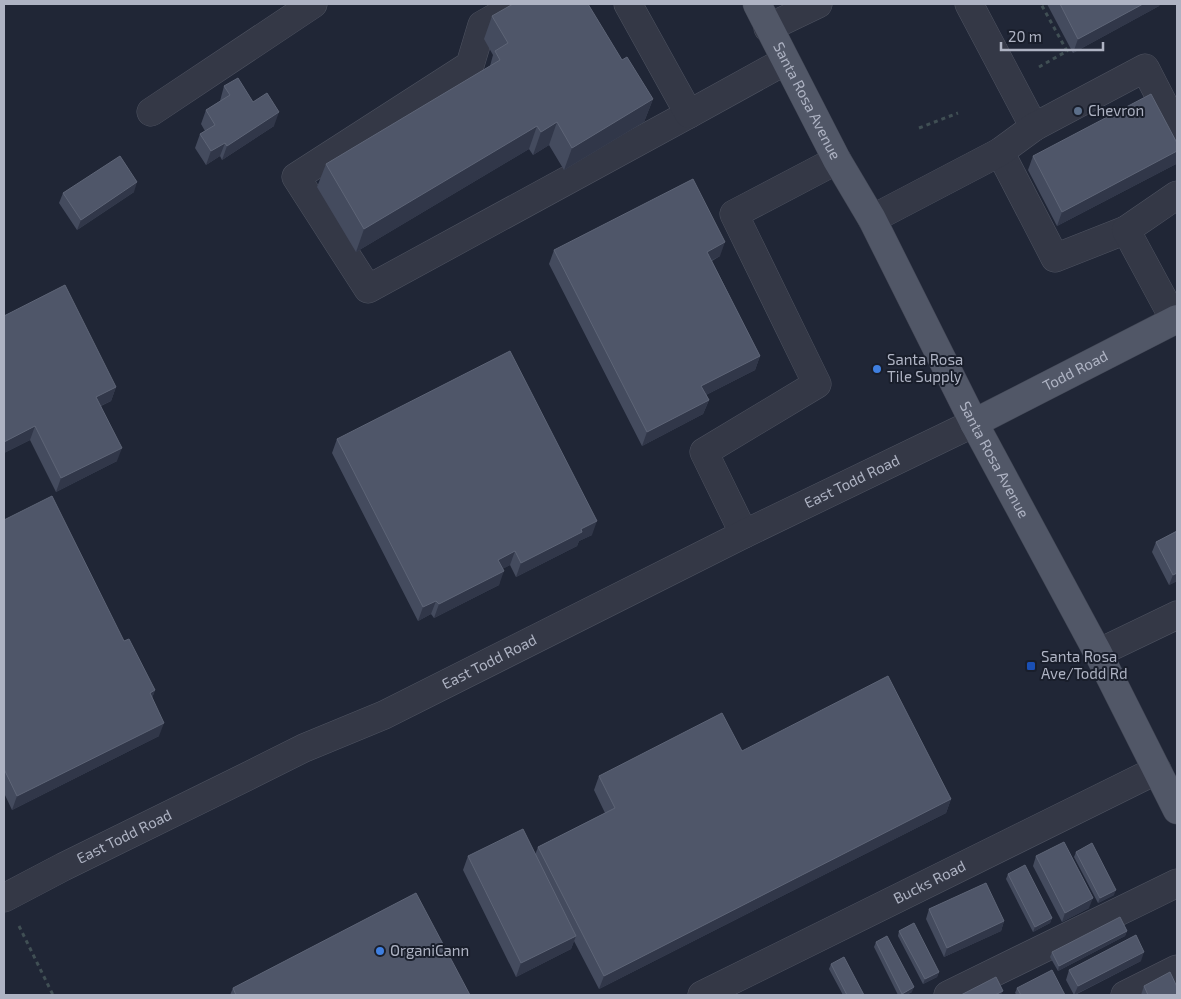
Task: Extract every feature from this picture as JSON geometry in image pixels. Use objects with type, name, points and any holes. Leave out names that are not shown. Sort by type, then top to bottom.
[{"type":"main road","name":"Santa Rosa Avenue","points":[[756,4],[837,160],[872,219],[974,423],[1098,653],[1177,810]]},
{"type":"main road","name":"Todd Road","points":[[974,423],[1176,320]]},
{"type":"street","points":[[151,112],[313,4]]},
{"type":"street","points":[[519,4],[482,26],[470,65],[296,177],[368,289],[785,61]]},
{"type":"street","points":[[628,4],[689,114]]},
{"type":"street","points":[[768,28],[818,4]]},
{"type":"street","points":[[969,4],[1034,127]]},
{"type":"street","points":[[872,219],[1000,152],[1034,127],[1145,68],[1177,130]]},
{"type":"street","points":[[1000,152],[1055,258],[1126,230],[1177,195]]},
{"type":"street","points":[[744,534],[704,452],[817,384],[734,214],[837,160]]},
{"type":"street","points":[[1126,230],[1176,320]]},
{"type":"street","name":"East Todd Road","points":[[4,898],[304,748],[384,715],[744,534],[974,423]]},
{"type":"street","points":[[1098,653],[1177,615]]},
{"type":"street","name":"Bucks Road","points":[[702,995],[1157,770]]},
{"type":"street","points":[[948,995],[1177,883]]},
{"type":"street","points":[[1125,995],[1177,969]]},
{"type":"path","points":[[1038,67],[1067,51],[1042,4]]},
{"type":"path","points":[[919,128],[958,113]]},
{"type":"path","points":[[4,898],[53,995]]},
{"type":"building","points":[[513,4],[588,4],[622,60],[627,57],[653,99],[572,148],[557,122],[541,132],[537,126],[364,229],[326,164],[500,60],[495,51],[508,43],[492,16]]},
{"type":"building","points":[[1060,4],[1143,4],[1078,39]]},
{"type":"building","points":[[238,78],[253,102],[267,93],[279,112],[227,146],[225,143],[211,151],[200,134],[215,125],[206,110],[230,95],[224,86]]},
{"type":"building","points":[[1151,94],[1177,143],[1177,151],[1062,212],[1033,156]]},
{"type":"building","points":[[120,156],[137,182],[81,220],[63,193]]},
{"type":"building","points":[[693,179],[725,242],[707,252],[760,356],[701,386],[709,400],[647,432],[554,250]]},
{"type":"building","points":[[65,285],[116,387],[96,397],[122,448],[61,478],[35,426],[4,442],[4,316]]},
{"type":"building","points":[[510,351],[597,521],[581,529],[582,532],[521,563],[515,551],[498,560],[504,571],[439,604],[436,601],[423,607],[337,439]]},
{"type":"building","points":[[52,496],[124,641],[129,639],[155,690],[150,693],[164,723],[17,796],[4,769],[4,520]]},
{"type":"building","points":[[1177,531],[1177,573],[1173,575],[1156,542]]},
{"type":"building","points":[[888,676],[951,799],[604,976],[538,847],[615,808],[599,776],[722,713],[742,751]]},
{"type":"building","points":[[523,829],[576,936],[521,963],[468,856]]},
{"type":"building","points":[[1064,842],[1093,898],[1065,913],[1036,856]]},
{"type":"building","points":[[1092,843],[1116,890],[1100,898],[1076,852]]},
{"type":"building","points":[[1025,865],[1052,918],[1035,927],[1008,874]]},
{"type":"building","points":[[986,883],[1004,921],[947,948],[929,909]]},
{"type":"building","name":"OrganiCann","points":[[416,893],[470,995],[236,995],[233,988]]},
{"type":"building","points":[[1120,917],[1127,931],[1059,966],[1052,952]]},
{"type":"building","points":[[914,923],[939,972],[925,979],[899,931]]},
{"type":"building","points":[[1136,935],[1144,952],[1078,986],[1069,970]]},
{"type":"building","points":[[887,936],[914,987],[902,994],[876,942]]},
{"type":"building","points":[[844,957],[864,995],[847,995],[831,964]]},
{"type":"building","points":[[1052,970],[1065,995],[1021,995],[1017,988]]},
{"type":"building","points":[[1170,972],[1177,987],[1177,995],[1148,995],[1144,986]]},
{"type":"building","points":[[996,977],[1003,991],[995,995],[961,995]]},
{"type":"place","name":"Chevron","points":[[1078,111]]},
{"type":"place","name":"Santa Rosa Tile Supply","points":[[877,369]]},
{"type":"place","name":"Santa Rosa Ave/Todd Rd","points":[[1031,666]]},
{"type":"place","name":"OrganiCann","points":[[380,951]]}]
